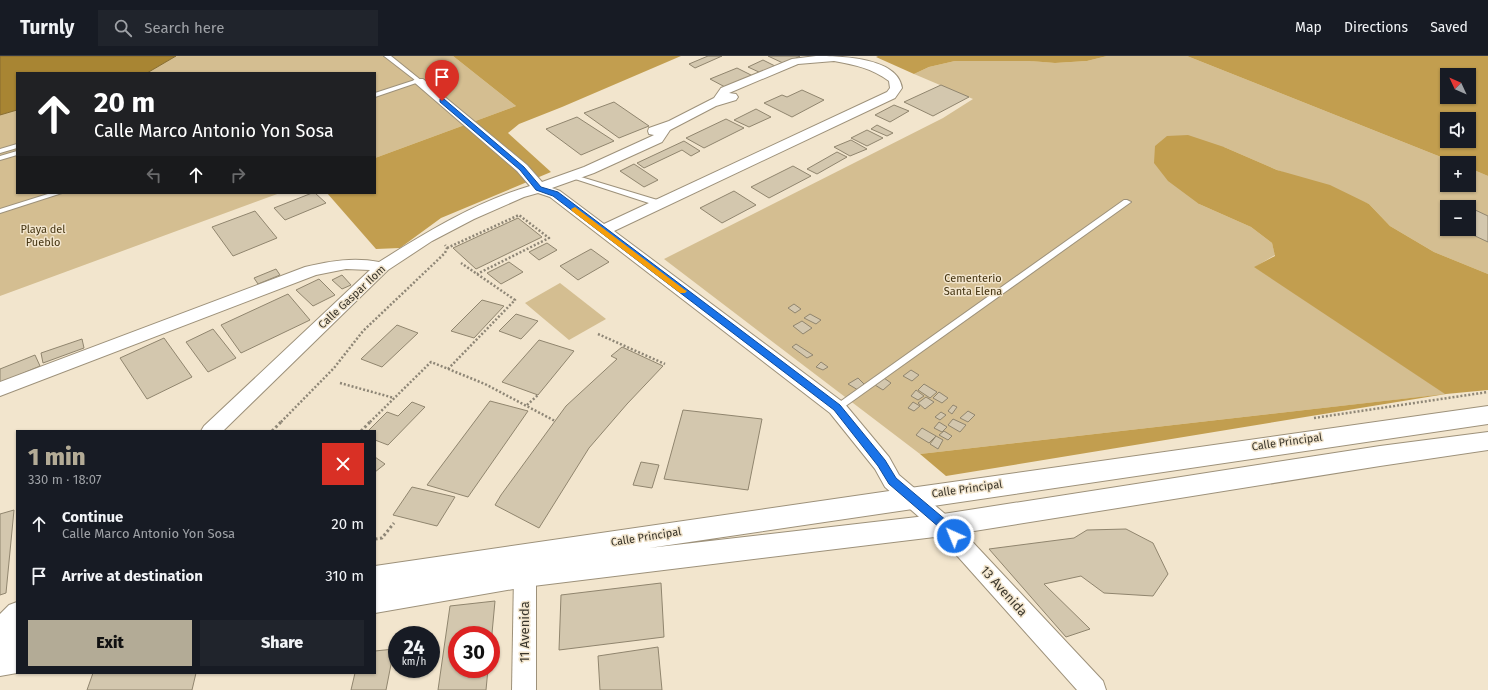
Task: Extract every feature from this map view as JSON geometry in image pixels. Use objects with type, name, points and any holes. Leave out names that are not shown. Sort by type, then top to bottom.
[{"type":"main road","name":"Calle Principal","points":[[376,578],[1488,414]]},
{"type":"main road","name":"Calle Principal","points":[[376,600],[524,575],[943,525],[1380,456],[1488,441]]},
{"type":"main road","points":[[0,635],[16,632]]},
{"type":"main road","points":[[0,662],[16,659]]},
{"type":"street","points":[[539,188],[577,163],[642,134],[665,128],[720,99],[739,96],[810,66],[815,60],[834,58],[862,62],[884,72],[895,80],[896,88],[891,95],[602,231]]},
{"type":"street","points":[[419,81],[522,168],[539,188]]},
{"type":"street","points":[[539,188],[657,139],[665,128]]},
{"type":"street","name":"13 Avenida","points":[[539,188],[555,194],[837,408],[882,463],[892,481],[943,525],[1094,690]]},
{"type":"street","name":"Calle Gaspar Ilom","points":[[211,430],[382,267],[427,238],[469,216],[519,194],[539,188]]},
{"type":"street","points":[[0,389],[311,271],[336,265],[362,263],[382,267]]},
{"type":"street","name":"11 Avenida","points":[[524,575],[524,690]]},
{"type":"street","points":[[0,629],[16,614]]},
{"type":"lane","points":[[387,56],[419,81]]},
{"type":"lane","points":[[376,95],[419,81]]},
{"type":"lane","points":[[0,151],[16,150]]},
{"type":"lane","points":[[0,158],[16,150]]},
{"type":"lane","points":[[571,176],[661,204]]},
{"type":"lane","points":[[0,211],[55,194]]},
{"type":"lane","points":[[837,408],[1127,202]]},
{"type":"path","points":[[273,430],[334,368],[363,331],[445,253],[447,248],[519,215],[549,238],[477,274]]},
{"type":"path","points":[[444,243],[447,248]]},
{"type":"path","points":[[448,369],[515,300],[461,263]]},
{"type":"path","points":[[598,334],[665,364]]},
{"type":"path","points":[[361,430],[431,362],[485,384],[555,421]]},
{"type":"path","points":[[340,383],[394,398]]},
{"type":"path","points":[[527,405],[538,395]]},
{"type":"path","points":[[376,540],[382,538],[394,523]]},
{"type":"green space","points":[[176,56],[453,56],[516,106],[376,158],[376,72],[149,72]]},
{"type":"green space","name":"Cementerio Santa Elena","points":[[1107,56],[1187,56],[1440,157],[1440,192],[1476,192],[1476,171],[1488,176],[1488,274],[1434,252],[1390,226],[1369,204],[1277,170],[1224,147],[1199,204],[1251,227],[1272,243],[1275,255],[1255,267],[1446,394],[920,454],[664,259],[943,118],[973,99],[914,74],[929,67],[955,61],[1031,61],[1055,63],[1087,61]]},
{"type":"green space","name":"Playa del Pueblo","points":[[16,110],[16,194],[277,194],[0,296],[0,115]]},
{"type":"green space","points":[[560,283],[606,319],[569,340],[525,303]]},
{"type":"shaded area","points":[[0,56],[176,56],[149,72],[16,72],[16,110],[0,115]]},
{"type":"shaded area","points":[[453,56],[681,56],[519,124],[508,133],[551,172],[441,218],[400,248],[376,249],[328,194],[376,194],[376,158],[516,106]]},
{"type":"shaded area","points":[[1107,56],[1087,61],[1055,63],[1030,61],[955,61],[929,67],[914,74],[876,57]]},
{"type":"shaded area","points":[[1187,56],[1488,56],[1488,176],[1476,171],[1476,156],[1440,157]]},
{"type":"shaded area","points":[[1188,135],[1224,147],[1277,170],[1330,185],[1369,204],[1390,226],[1434,252],[1488,274],[1488,390],[1446,394],[946,476],[920,454],[1445,394],[1254,267],[1275,256],[1272,243],[1251,227],[1199,204],[1168,181],[1154,163],[1155,146],[1167,136]]},
{"type":"building","points":[[708,56],[722,56],[695,68],[689,64]]},
{"type":"building","points":[[768,56],[800,56],[785,64]]},
{"type":"building","points":[[763,60],[775,66],[761,73],[748,67]]},
{"type":"building","points":[[737,68],[753,76],[725,87],[710,79]]},
{"type":"building","points":[[941,85],[969,97],[933,116],[904,102]]},
{"type":"building","points":[[802,90],[824,100],[792,117],[764,103],[782,95],[787,97]]},
{"type":"building","points":[[614,102],[649,126],[619,138],[584,113]]},
{"type":"building","points":[[894,105],[909,111],[890,122],[875,115]]},
{"type":"building","points":[[756,109],[771,117],[749,127],[734,120]]},
{"type":"building","points":[[577,117],[614,141],[581,155],[546,129]]},
{"type":"building","points":[[726,119],[744,128],[704,148],[686,138]]},
{"type":"building","points":[[877,125],[893,133],[887,136],[871,129]]},
{"type":"building","points":[[867,130],[883,138],[867,146],[851,138]]},
{"type":"building","points":[[851,140],[867,149],[850,156],[834,147]]},
{"type":"building","points":[[684,141],[700,151],[691,156],[682,150],[644,168],[637,163]]},
{"type":"building","points":[[837,152],[847,157],[817,174],[807,169]]},
{"type":"building","points":[[634,164],[658,180],[644,187],[620,171]]},
{"type":"building","points":[[793,166],[811,176],[769,198],[751,187]]},
{"type":"building","points":[[734,191],[756,205],[722,223],[700,208]]},
{"type":"building","points":[[309,194],[316,194],[326,203],[285,220],[274,208]]},
{"type":"building","points":[[1476,210],[1488,216],[1488,242],[1475,236]]},
{"type":"building","points":[[255,211],[277,238],[233,256],[212,227]]},
{"type":"building","points":[[518,218],[542,237],[476,269],[453,248]]},
{"type":"building","points":[[547,243],[557,250],[539,260],[529,252]]},
{"type":"building","points":[[591,249],[609,262],[578,280],[560,266]]},
{"type":"building","points":[[509,262],[523,272],[501,284],[487,273]]},
{"type":"building","points":[[276,269],[280,275],[258,284],[254,278]]},
{"type":"building","points":[[342,275],[351,285],[342,289],[332,280]]},
{"type":"building","points":[[319,279],[335,295],[313,306],[296,290]]},
{"type":"building","points":[[288,294],[310,320],[241,353],[221,325]]},
{"type":"building","points":[[482,300],[504,306],[474,338],[451,331]]},
{"type":"building","points":[[794,304],[801,309],[795,313],[788,308]]},
{"type":"building","points":[[516,314],[538,321],[521,339],[499,331]]},
{"type":"building","points":[[810,314],[821,320],[816,324],[804,318]]},
{"type":"building","points":[[802,321],[812,328],[803,334],[793,326]]},
{"type":"building","points":[[397,325],[418,333],[382,367],[361,359]]},
{"type":"building","points":[[213,329],[236,358],[208,372],[186,342]]},
{"type":"building","points":[[164,338],[192,377],[147,399],[120,358]]},
{"type":"building","points":[[82,339],[84,348],[43,363],[41,353]]},
{"type":"building","points":[[539,340],[574,351],[538,395],[502,382]]},
{"type":"building","points":[[796,344],[813,355],[807,358],[792,347]]},
{"type":"building","points":[[622,347],[663,366],[627,404],[589,448],[539,528],[495,505],[566,406],[617,359],[611,356]]},
{"type":"building","points":[[35,355],[40,366],[0,383],[0,369]]},
{"type":"building","points":[[821,362],[828,367],[823,370],[816,367]]},
{"type":"building","points":[[911,370],[919,375],[912,381],[903,376]]},
{"type":"building","points":[[858,378],[865,385],[858,390],[848,384]]},
{"type":"building","points":[[884,378],[891,383],[883,390],[875,385]]},
{"type":"building","points":[[924,384],[937,392],[930,398],[918,390]]},
{"type":"building","points":[[916,390],[924,396],[918,400],[911,396]]},
{"type":"building","points":[[939,392],[948,398],[942,403],[933,398]]},
{"type":"building","points":[[926,397],[934,402],[925,409],[918,403]]},
{"type":"building","points":[[490,401],[528,411],[468,497],[427,485]]},
{"type":"building","points":[[412,402],[425,407],[388,445],[376,440],[376,430],[369,430],[387,412],[398,416]]},
{"type":"building","points":[[913,402],[920,406],[914,411],[908,408]]},
{"type":"building","points":[[953,405],[957,407],[952,414],[948,411]]},
{"type":"building","points":[[683,410],[762,419],[748,490],[664,479]]},
{"type":"building","points":[[968,411],[975,415],[968,422],[960,418]]},
{"type":"building","points":[[941,412],[946,415],[940,420],[935,417]]},
{"type":"building","points":[[953,419],[966,425],[960,432],[948,425]]},
{"type":"building","points":[[939,422],[947,427],[942,432],[934,428]]},
{"type":"building","points":[[922,428],[936,436],[929,443],[916,435]]},
{"type":"building","points":[[944,431],[952,436],[948,440],[939,435]]},
{"type":"building","points":[[936,436],[943,440],[938,449],[930,444]]},
{"type":"building","points":[[376,458],[385,464],[376,471]]},
{"type":"building","points":[[641,462],[659,465],[652,488],[633,485]]},
{"type":"building","points":[[412,487],[455,497],[437,526],[393,515]]},
{"type":"building","points":[[14,510],[6,593],[0,595],[0,514]]},
{"type":"building","points":[[1126,529],[1153,543],[1168,574],[1153,596],[1104,593],[1081,576],[1044,584],[1090,629],[1066,637],[989,549],[1074,538],[1087,530]]},
{"type":"building","points":[[661,583],[664,637],[559,650],[561,595]]},
{"type":"building","points":[[495,601],[493,626],[448,626],[448,678],[487,678],[486,690],[438,690],[450,606]]},
{"type":"building","points":[[658,647],[662,690],[600,690],[598,656]]},
{"type":"building","points":[[388,650],[388,678],[386,690],[351,690],[355,674],[376,674],[376,651]]},
{"type":"building","points":[[93,674],[196,674],[192,690],[87,690]]},
{"type":"slow traffic","points":[[575,209],[683,291]]},
{"type":"route","points":[[442,101],[522,168],[539,188],[555,194],[837,408],[882,463],[892,481],[954,536]]}]
